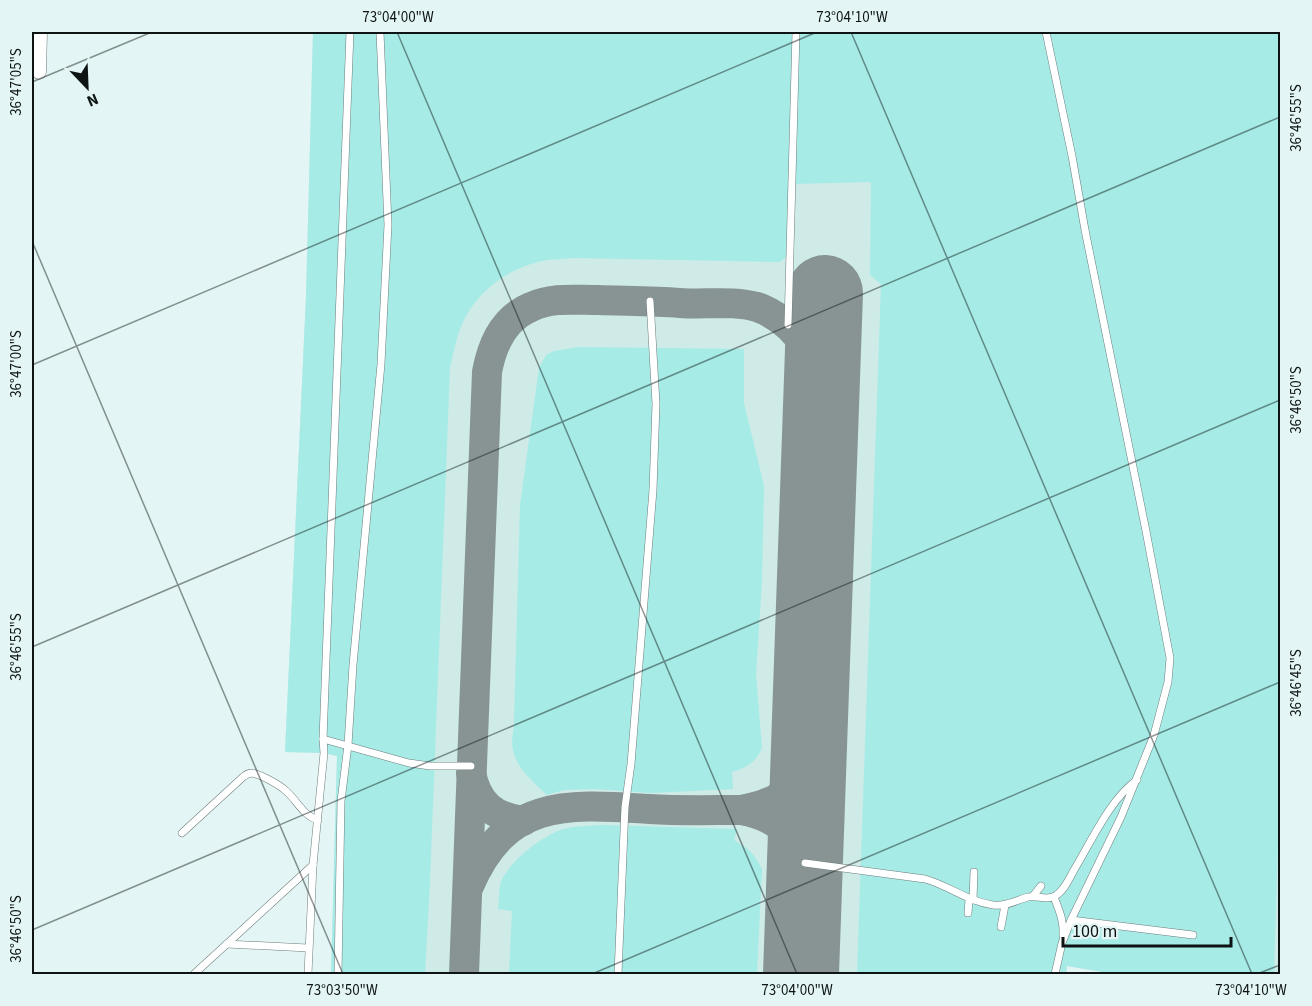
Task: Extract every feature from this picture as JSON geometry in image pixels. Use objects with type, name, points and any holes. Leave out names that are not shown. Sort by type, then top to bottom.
[{"type":"street","points":[[39,32],[39,72]]},
{"type":"lane","points":[[308,975],[313,866],[324,753],[350,32]]},
{"type":"lane","points":[[339,975],[341,801],[348,745],[353,665],[381,364],[387,237],[380,35],[386,32]]},
{"type":"lane","points":[[788,325],[796,32]]},
{"type":"lane","points":[[1046,32],[1170,658],[1168,682],[1154,735],[1137,780],[1062,943]]},
{"type":"lane","points":[[618,975],[625,807],[631,764],[653,490],[656,405],[650,301]]},
{"type":"lane","points":[[323,739],[409,763],[430,766],[471,766]]},
{"type":"lane","points":[[182,833],[249,773],[254,773],[287,791],[306,813],[318,819]]},
{"type":"lane","points":[[805,863],[925,879],[971,900],[996,906],[1033,896],[1054,897],[1066,885],[1115,801],[1127,787],[1137,780]]},
{"type":"lane","points":[[194,975],[313,866]]},
{"type":"lane","points":[[968,913],[974,872]]},
{"type":"lane","points":[[1033,896],[1041,886]]},
{"type":"lane","points":[[1054,897],[1064,927],[1055,975]]},
{"type":"lane","points":[[1001,927],[1005,905]]},
{"type":"lane","points":[[1071,920],[1193,935]]},
{"type":"lane","points":[[227,944],[308,948]]},
{"type":"shaded area","points":[[313,32],[1280,32],[1280,974],[1114,974],[1067,966],[1066,974],[331,974],[337,756],[324,753],[285,752],[306,296]]},
{"type":"shaded area","points":[[313,32],[1280,32],[1280,779],[1274,974],[1114,974],[1067,966],[1066,974],[857,974],[881,284],[870,275],[871,182],[792,184],[791,253],[780,262],[575,258],[547,260],[510,273],[489,288],[472,307],[460,330],[450,367],[425,974],[331,974],[337,756],[324,753],[285,752],[306,296]]},
{"type":"shaded area","points":[[579,347],[744,349],[744,403],[764,486],[762,581],[756,674],[762,747],[758,756],[751,763],[732,772],[733,789],[650,793],[595,789],[564,790],[547,795],[524,772],[513,751],[520,505],[539,368],[546,355],[554,351]]},
{"type":"shaded area","points":[[601,825],[737,829],[734,840],[751,852],[762,869],[757,974],[509,974],[512,911],[498,909],[500,885],[509,868],[535,844],[563,829]]},
{"type":"taxiway","points":[[464,974],[487,372],[496,342],[513,318],[531,307],[555,300],[748,305],[773,314],[797,335],[813,362],[822,393]]},
{"type":"taxiway","points":[[741,810],[771,801],[792,787],[804,774],[812,760],[809,749]]},
{"type":"taxiway","points":[[471,773],[477,793],[488,807],[503,816],[523,821]]},
{"type":"taxiway","points":[[469,886],[484,857],[501,836],[521,822],[542,813],[566,808],[741,810],[753,813],[773,821],[788,833],[808,859],[805,869]]},
{"type":"runway","points":[[801,974],[825,293]]}]
